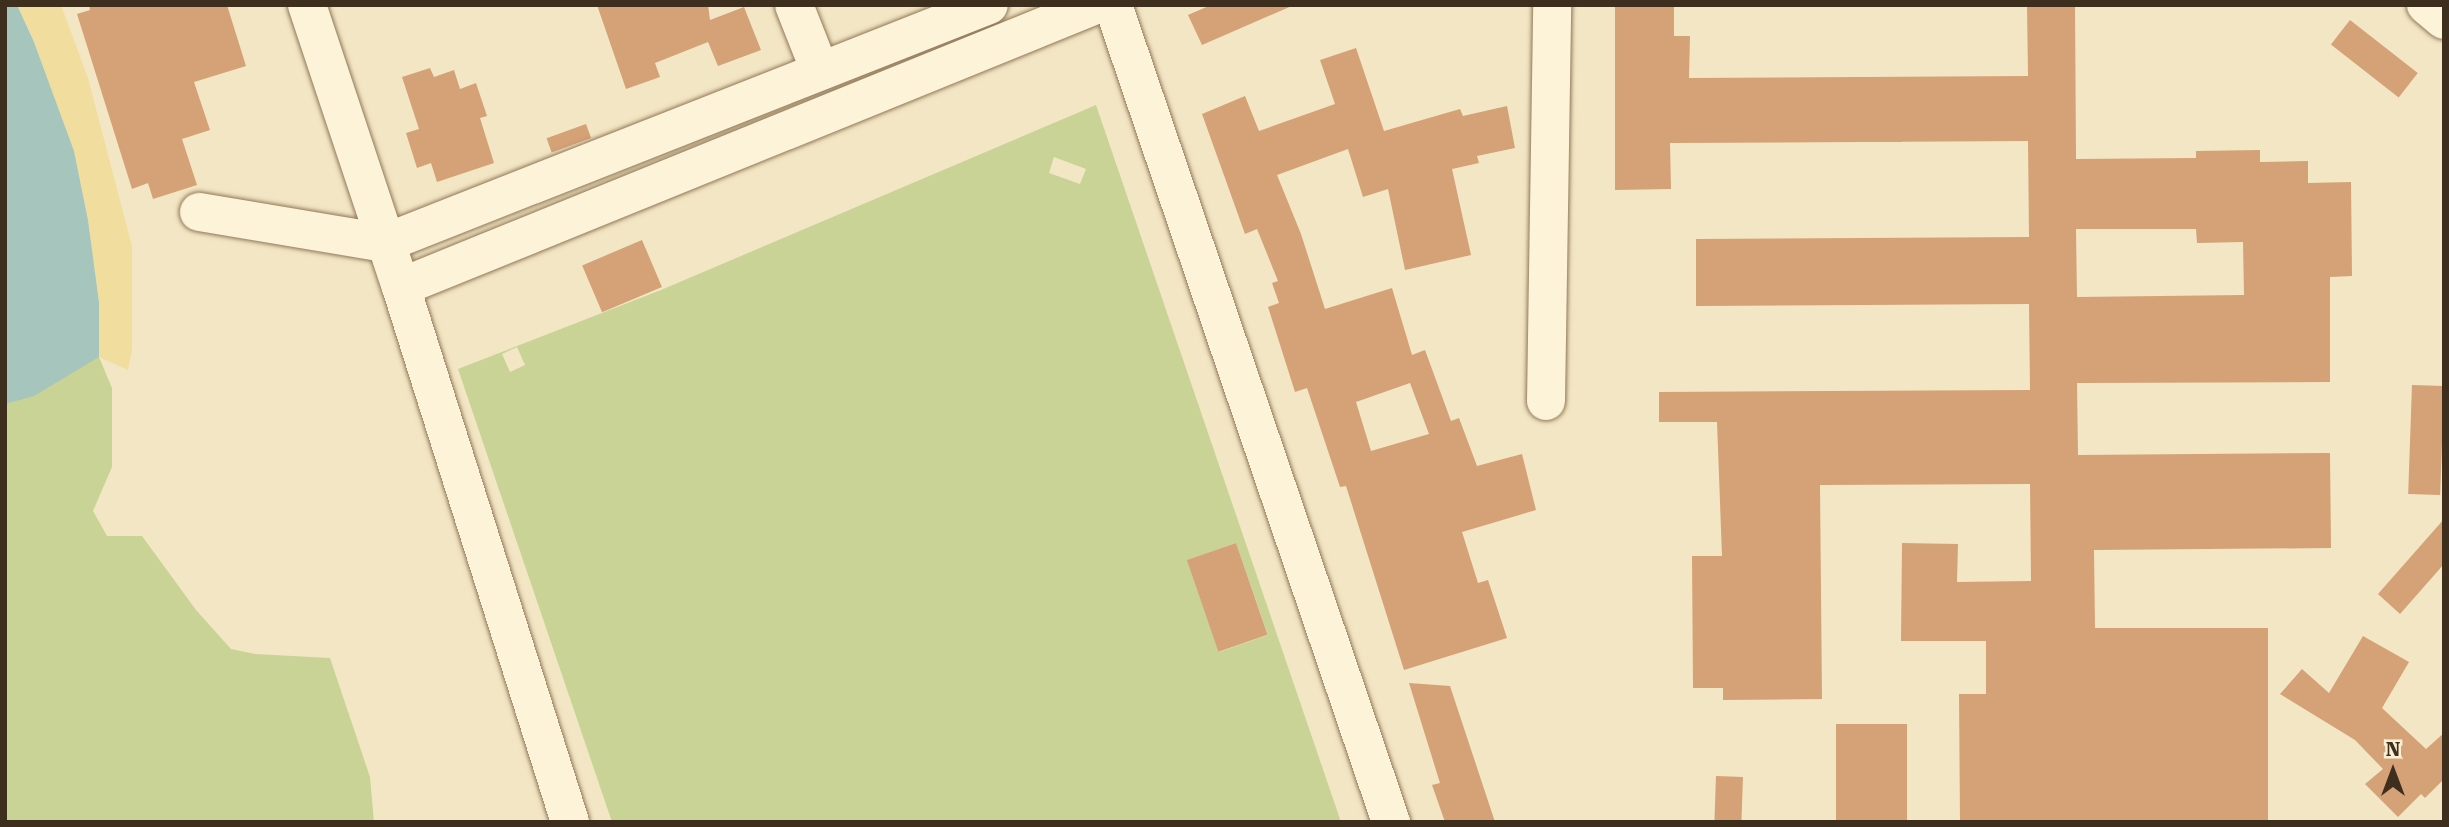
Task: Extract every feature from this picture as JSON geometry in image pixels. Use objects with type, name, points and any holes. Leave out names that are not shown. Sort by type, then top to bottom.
[{"type":"street","points":[[307,5],[401,287],[570,822]]},
{"type":"street","points":[[794,5],[820,71]]},
{"type":"street","points":[[199,212],[385,243],[989,5]]},
{"type":"street","points":[[401,287],[1096,5]]},
{"type":"street","points":[[1113,5],[1391,822]]},
{"type":"street","points":[[1546,401],[1552,5]]},
{"type":"street","points":[[2426,5],[2444,20]]},
{"type":"green space","points":[[5,5],[17,5],[99,357],[112,388],[112,467],[93,511],[107,536],[142,536],[196,610],[231,649],[255,654],[330,658],[370,777],[374,822],[5,822]]},
{"type":"green space","points":[[1096,105],[1341,822],[612,822],[458,369],[661,290]],"holes":[[[1054,157],[1086,169],[1080,184],[1049,173]],[[517,347],[525,365],[510,372],[502,354]],[[1236,543],[1268,635],[1219,652],[1187,560]]]},
{"type":"sand","points":[[17,5],[61,5],[88,78],[132,246],[132,350],[128,370],[99,357],[99,302],[88,220],[74,151],[34,42]]},
{"type":"water","points":[[5,5],[17,5],[34,42],[74,151],[88,220],[99,302],[99,357],[34,396],[5,404]]},
{"type":"building","points":[[89,5],[227,5],[246,66],[194,82],[210,130],[182,139],[197,185],[153,199],[148,183],[132,189],[77,14],[90,10]]},
{"type":"building","points":[[597,5],[708,5],[710,20],[744,7],[761,50],[718,66],[708,42],[655,63],[660,77],[626,89]]},
{"type":"building","points":[[1211,5],[1294,5],[1202,45],[1188,15]]},
{"type":"building","points":[[1615,5],[1674,5],[1674,36],[1690,36],[1689,78],[2028,76],[2027,5],[2075,5],[2076,159],[2196,158],[2196,151],[2260,150],[2260,162],[2308,161],[2308,183],[2351,182],[2352,276],[2330,277],[2330,382],[2077,383],[2078,455],[2330,453],[2331,548],[2094,550],[2095,628],[2268,628],[2268,822],[1960,822],[1959,694],[1986,694],[1986,641],[1901,641],[1902,543],[1958,544],[1957,582],[2031,581],[2030,484],[1820,485],[1822,699],[1723,700],[1723,688],[1693,688],[1692,556],[1722,556],[1717,422],[1659,422],[1659,392],[2030,390],[2029,304],[1696,306],[1696,239],[2029,237],[2028,141],[1670,143],[1671,189],[1615,190]],"holes":[[[2076,229],[2196,229],[2197,243],[2243,242],[2244,295],[2077,297]]]},
{"type":"building","points":[[2350,20],[2418,73],[2399,97],[2331,44]]},
{"type":"building","points":[[1356,48],[1384,131],[1460,109],[1463,116],[1507,106],[1515,148],[1477,156],[1479,163],[1452,169],[1471,255],[1405,270],[1388,189],[1363,197],[1348,149],[1277,175],[1301,234],[1325,309],[1392,288],[1412,355],[1425,350],[1451,421],[1459,418],[1477,466],[1522,454],[1536,510],[1462,532],[1478,583],[1488,580],[1507,638],[1404,670],[1346,486],[1340,487],[1307,388],[1295,392],[1268,307],[1279,303],[1272,283],[1278,281],[1257,229],[1245,234],[1202,114],[1245,96],[1259,131],[1335,104],[1320,60]],"holes":[[[1410,383],[1429,434],[1371,451],[1356,402]]]},
{"type":"building","points":[[430,68],[434,77],[454,70],[460,89],[476,83],[487,116],[480,118],[494,163],[437,182],[431,163],[417,168],[406,133],[419,129],[402,77]]},
{"type":"building","points":[[586,124],[591,138],[552,152],[547,138]]},
{"type":"building","points":[[642,240],[662,287],[602,312],[582,265]]},
{"type":"building","points":[[2412,385],[2444,386],[2440,495],[2408,494]]},
{"type":"building","points":[[2444,519],[2444,564],[2400,614],[2378,594]]},
{"type":"building","points":[[1236,543],[1268,635],[1218,652],[1187,560]]},
{"type":"building","points":[[2363,636],[2409,662],[2382,708],[2426,749],[2444,733],[2444,779],[2425,798],[2421,794],[2398,817],[2365,784],[2383,769],[2355,740],[2280,694],[2302,669],[2329,693]]},
{"type":"building","points":[[1409,683],[1450,686],[1495,822],[1445,822],[1432,785],[1440,783]]},
{"type":"building","points":[[1836,724],[1907,724],[1907,822],[1836,822]]},
{"type":"building","points":[[1716,776],[1743,777],[1741,822],[1714,822]]}]
